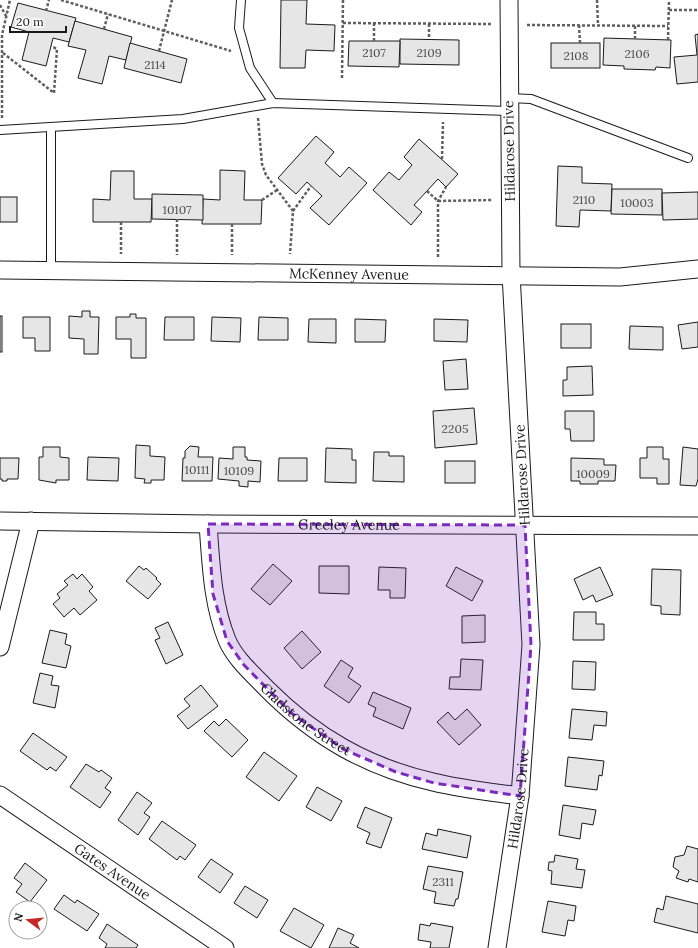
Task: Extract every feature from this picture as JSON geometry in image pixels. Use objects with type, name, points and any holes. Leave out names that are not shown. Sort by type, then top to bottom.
[{"type":"street","name":"Hildarose Drive","points":[[497,948],[520,796],[531,645],[511,274],[508,105],[509,0]]},
{"type":"street","name":"McKenney Avenue","points":[[0,270],[511,274],[620,277],[698,269]]},
{"type":"street","name":"Greeley Avenue","points":[[0,521],[208,524],[525,524],[698,526]]},
{"type":"street","points":[[0,647],[31,521]]},
{"type":"street","name":"Gladstone Street","points":[[208,524],[213,594],[227,641],[244,665],[291,713],[343,749],[396,772],[434,783],[520,796]]},
{"type":"street","name":"Gates Avenue","points":[[0,796],[225,948]]},
{"type":"lane","points":[[241,0],[239,28],[250,68],[273,103]]},
{"type":"lane","points":[[0,130],[183,119],[273,103],[444,108],[508,105],[531,99],[688,158]]},
{"type":"lane","points":[[51,127],[51,270]]},
{"type":"path","points":[[2,120],[2,36],[10,0]]},
{"type":"path","points":[[46,10],[49,0]]},
{"type":"path","points":[[61,0],[232,51],[244,47]]},
{"type":"path","points":[[159,51],[172,0]]},
{"type":"path","points":[[342,78],[343,0]]},
{"type":"path","points":[[597,0],[598,26]]},
{"type":"path","points":[[668,40],[669,0]]},
{"type":"path","points":[[0,5],[6,16]]},
{"type":"path","points":[[669,10],[698,10]]},
{"type":"path","points":[[104,29],[108,14]]},
{"type":"path","points":[[343,23],[668,26]]},
{"type":"path","points":[[374,23],[374,41]]},
{"type":"path","points":[[429,24],[429,39]]},
{"type":"path","points":[[579,25],[580,43]]},
{"type":"path","points":[[634,39],[635,26]]},
{"type":"path","points":[[230,45],[234,57]]},
{"type":"path","points":[[2,52],[54,93],[57,49],[51,46]]},
{"type":"path","points":[[256,106],[262,164],[266,175],[293,211]]},
{"type":"path","points":[[442,160],[444,108]]},
{"type":"path","points":[[290,254],[293,211],[311,186]]},
{"type":"path","points":[[437,274],[438,201],[446,186]]},
{"type":"path","points":[[262,200],[277,190]]},
{"type":"path","points":[[427,191],[438,201],[510,200]]},
{"type":"path","points":[[177,219],[177,271]]},
{"type":"path","points":[[121,222],[121,271]]},
{"type":"path","points":[[232,224],[232,272]]},
{"type":"highlighted area","points":[[208,524],[525,525],[531,645],[520,796],[434,783],[396,772],[343,749],[291,713],[244,665],[227,641],[213,594]]},
{"type":"building","points":[[281,0],[307,0],[306,24],[335,25],[334,51],[306,50],[305,68],[280,68]]},
{"type":"building","points":[[18,3],[76,18],[69,42],[53,38],[46,66],[22,60],[29,32],[11,27]]},
{"type":"building","points":[[75,21],[132,37],[126,60],[109,56],[102,84],[78,78],[86,50],[68,46]]},
{"type":"building","points":[[698,34],[698,82],[677,84],[674,57],[697,55],[695,35]]},
{"type":"building","points":[[604,38],[671,40],[670,68],[656,67],[655,70],[624,69],[624,66],[603,65]]},
{"type":"building","points":[[400,39],[459,40],[459,65],[400,64]]},
{"type":"building","points":[[349,41],[400,41],[399,67],[348,66]]},
{"type":"building","points":[[130,43],[187,59],[181,83],[124,68]]},
{"type":"building","points":[[551,43],[600,43],[600,68],[551,68]]},
{"type":"building","points":[[316,136],[334,152],[325,163],[340,177],[349,167],[367,183],[329,225],[310,208],[322,196],[307,182],[296,194],[278,178]]},
{"type":"building","points":[[419,139],[458,174],[446,187],[438,179],[414,205],[422,212],[411,225],[373,190],[389,172],[399,180],[412,165],[404,157]]},
{"type":"building","points":[[558,166],[582,167],[582,183],[612,184],[611,211],[580,210],[579,227],[556,226]]},
{"type":"building","points":[[220,170],[245,171],[244,200],[262,200],[261,224],[202,224],[203,199],[220,200]]},
{"type":"building","points":[[111,171],[134,171],[134,199],[152,199],[151,222],[93,222],[93,199],[110,200]]},
{"type":"building","points":[[612,189],[662,189],[662,215],[611,214]]},
{"type":"building","points":[[698,192],[698,219],[663,220],[662,193]]},
{"type":"building","points":[[152,194],[203,195],[203,220],[152,219]]},
{"type":"building","points":[[0,197],[17,197],[17,222],[0,222]]},
{"type":"building","points":[[82,311],[90,311],[90,317],[99,317],[98,354],[84,354],[84,339],[69,338],[69,316],[82,317]]},
{"type":"building","points":[[130,314],[136,314],[136,318],[146,318],[146,358],[131,358],[131,339],[116,339],[116,317],[130,317]]},
{"type":"building","points":[[0,316],[2,316],[2,352],[0,352]]},
{"type":"building","points":[[23,317],[50,317],[50,351],[35,351],[35,338],[23,338]]},
{"type":"building","points":[[165,317],[194,317],[194,340],[164,340]]},
{"type":"building","points":[[212,317],[241,318],[240,342],[211,341]]},
{"type":"building","points":[[259,317],[288,318],[288,340],[258,340]]},
{"type":"building","points":[[309,319],[336,319],[336,343],[308,342]]},
{"type":"building","points":[[355,319],[386,320],[385,342],[355,342]]},
{"type":"building","points":[[434,319],[468,320],[467,342],[434,341]]},
{"type":"building","points":[[698,322],[698,347],[682,349],[678,325]]},
{"type":"building","points":[[561,324],[591,324],[591,348],[561,348]]},
{"type":"building","points":[[630,326],[663,327],[663,350],[629,349]]},
{"type":"building","points":[[466,359],[468,389],[445,390],[443,361]]},
{"type":"building","points":[[592,366],[593,395],[563,396],[563,380],[567,380],[567,367]]},
{"type":"building","points":[[474,408],[477,444],[435,448],[433,411]]},
{"type":"building","points":[[565,411],[594,411],[594,441],[571,441],[570,429],[565,429]]},
{"type":"building","points":[[136,445],[150,446],[150,456],[165,457],[164,480],[151,480],[151,483],[144,483],[145,479],[135,478]]},
{"type":"building","points":[[190,446],[199,447],[198,457],[213,457],[212,481],[182,481],[183,458],[185,458],[185,451]]},
{"type":"building","points":[[43,447],[60,447],[60,457],[69,458],[69,480],[56,480],[56,483],[39,480],[39,457],[43,457]]},
{"type":"building","points":[[233,447],[245,447],[245,457],[247,457],[247,460],[261,461],[260,482],[248,481],[248,487],[239,486],[239,481],[218,479],[219,458],[233,459]]},
{"type":"building","points":[[647,447],[663,447],[663,459],[669,459],[669,484],[657,484],[657,478],[640,478],[640,458],[647,458]]},
{"type":"building","points":[[683,447],[698,449],[698,479],[696,486],[680,485]]},
{"type":"building","points":[[326,448],[352,449],[352,460],[356,460],[356,483],[325,482]]},
{"type":"building","points":[[374,452],[389,452],[389,456],[404,456],[404,482],[373,481]]},
{"type":"building","points":[[88,457],[119,458],[118,481],[87,480]]},
{"type":"building","points":[[0,458],[19,458],[18,479],[7,479],[7,481],[2,481],[2,479],[0,479]]},
{"type":"building","points":[[279,458],[307,458],[307,481],[278,481]]},
{"type":"building","points":[[571,458],[604,459],[604,465],[616,465],[615,481],[598,481],[598,484],[580,484],[580,481],[571,481]]},
{"type":"building","points":[[445,461],[475,461],[475,483],[445,483]]},
{"type":"building","points":[[273,564],[292,581],[270,605],[251,589]]},
{"type":"building","points":[[139,566],[144,570],[146,568],[161,584],[148,599],[126,581]]},
{"type":"building","points":[[319,566],[349,566],[349,594],[319,593]]},
{"type":"building","points":[[379,567],[406,568],[405,598],[390,598],[390,590],[378,590]]},
{"type":"building","points":[[456,567],[483,581],[472,601],[446,586]]},
{"type":"building","points":[[600,567],[613,595],[596,602],[593,595],[583,600],[574,579]]},
{"type":"building","points":[[652,569],[681,570],[680,615],[661,614],[661,606],[651,605]]},
{"type":"building","points":[[73,574],[77,579],[82,574],[93,587],[89,591],[97,600],[80,615],[74,608],[64,617],[53,604],[60,598],[57,594],[68,585],[64,581]]},
{"type":"building","points":[[574,612],[596,612],[596,624],[604,624],[604,640],[573,640]]},
{"type":"building","points":[[485,615],[485,642],[462,643],[462,616]]},
{"type":"building","points":[[168,622],[183,655],[166,664],[155,640],[160,638],[155,628]]},
{"type":"building","points":[[50,630],[67,634],[65,644],[71,646],[66,668],[42,663]]},
{"type":"building","points":[[302,631],[321,652],[302,669],[284,648]]},
{"type":"building","points":[[461,659],[483,660],[481,690],[449,689],[450,677],[460,677]]},
{"type":"building","points":[[341,660],[353,668],[348,677],[361,686],[349,703],[324,686]]},
{"type":"building","points":[[573,661],[596,662],[595,690],[572,689]]},
{"type":"building","points":[[40,673],[53,676],[51,685],[59,686],[55,708],[33,703]]},
{"type":"building","points":[[201,685],[218,706],[188,729],[177,716],[190,706],[184,699]]},
{"type":"building","points":[[373,692],[411,708],[403,729],[373,716],[376,708],[368,704]]},
{"type":"building","points":[[467,709],[481,725],[459,745],[437,722],[448,712],[455,720]]},
{"type":"building","points":[[572,709],[607,712],[606,726],[594,725],[592,740],[569,738]]},
{"type":"building","points":[[226,719],[248,740],[232,757],[204,731],[214,721],[219,726]]},
{"type":"building","points":[[33,733],[67,757],[56,771],[50,767],[47,770],[20,751]]},
{"type":"building","points":[[264,752],[297,776],[279,801],[246,777]]},
{"type":"building","points":[[568,757],[604,761],[602,776],[599,775],[597,790],[565,786]]},
{"type":"building","points":[[86,764],[99,772],[101,770],[112,778],[105,788],[111,792],[100,808],[70,787]]},
{"type":"building","points":[[317,787],[342,801],[331,821],[306,807]]},
{"type":"building","points":[[137,792],[152,803],[144,813],[150,817],[138,835],[118,820]]},
{"type":"building","points":[[563,805],[596,810],[593,825],[582,823],[580,839],[559,835]]},
{"type":"building","points":[[365,807],[392,818],[381,848],[366,843],[370,833],[357,827]]},
{"type":"building","points":[[162,821],[196,845],[185,860],[180,856],[177,860],[149,839]]},
{"type":"building","points":[[438,829],[471,836],[467,858],[422,849],[426,833],[437,836]]},
{"type":"building","points":[[687,846],[698,849],[698,882],[689,879],[688,882],[676,878],[679,871],[673,867],[675,857],[684,855]]},
{"type":"building","points":[[555,855],[578,859],[576,869],[585,870],[582,888],[551,884],[552,871],[548,870],[549,862],[554,862]]},
{"type":"building","points":[[211,859],[233,874],[220,893],[198,877]]},
{"type":"building","points":[[25,863],[47,880],[32,900],[27,900],[16,892],[22,884],[14,878]]},
{"type":"building","points":[[428,866],[463,872],[458,899],[456,899],[454,906],[434,903],[436,892],[423,889]]},
{"type":"building","points":[[245,886],[268,900],[257,918],[234,903]]},
{"type":"building","points":[[64,895],[75,903],[77,900],[99,914],[87,931],[54,909]]},
{"type":"building","points":[[666,896],[698,904],[698,933],[654,922],[657,908],[663,910]]},
{"type":"building","points":[[548,901],[576,906],[574,921],[568,920],[565,936],[542,932]]},
{"type":"building","points":[[294,908],[324,925],[311,948],[280,931]]},
{"type":"building","points":[[431,923],[453,927],[449,948],[430,948],[431,942],[418,940],[420,924],[430,926]]},
{"type":"building","points":[[107,924],[138,945],[136,948],[105,948],[107,944],[99,938]]},
{"type":"building","points":[[338,928],[354,935],[350,943],[359,948],[329,948]]}]
